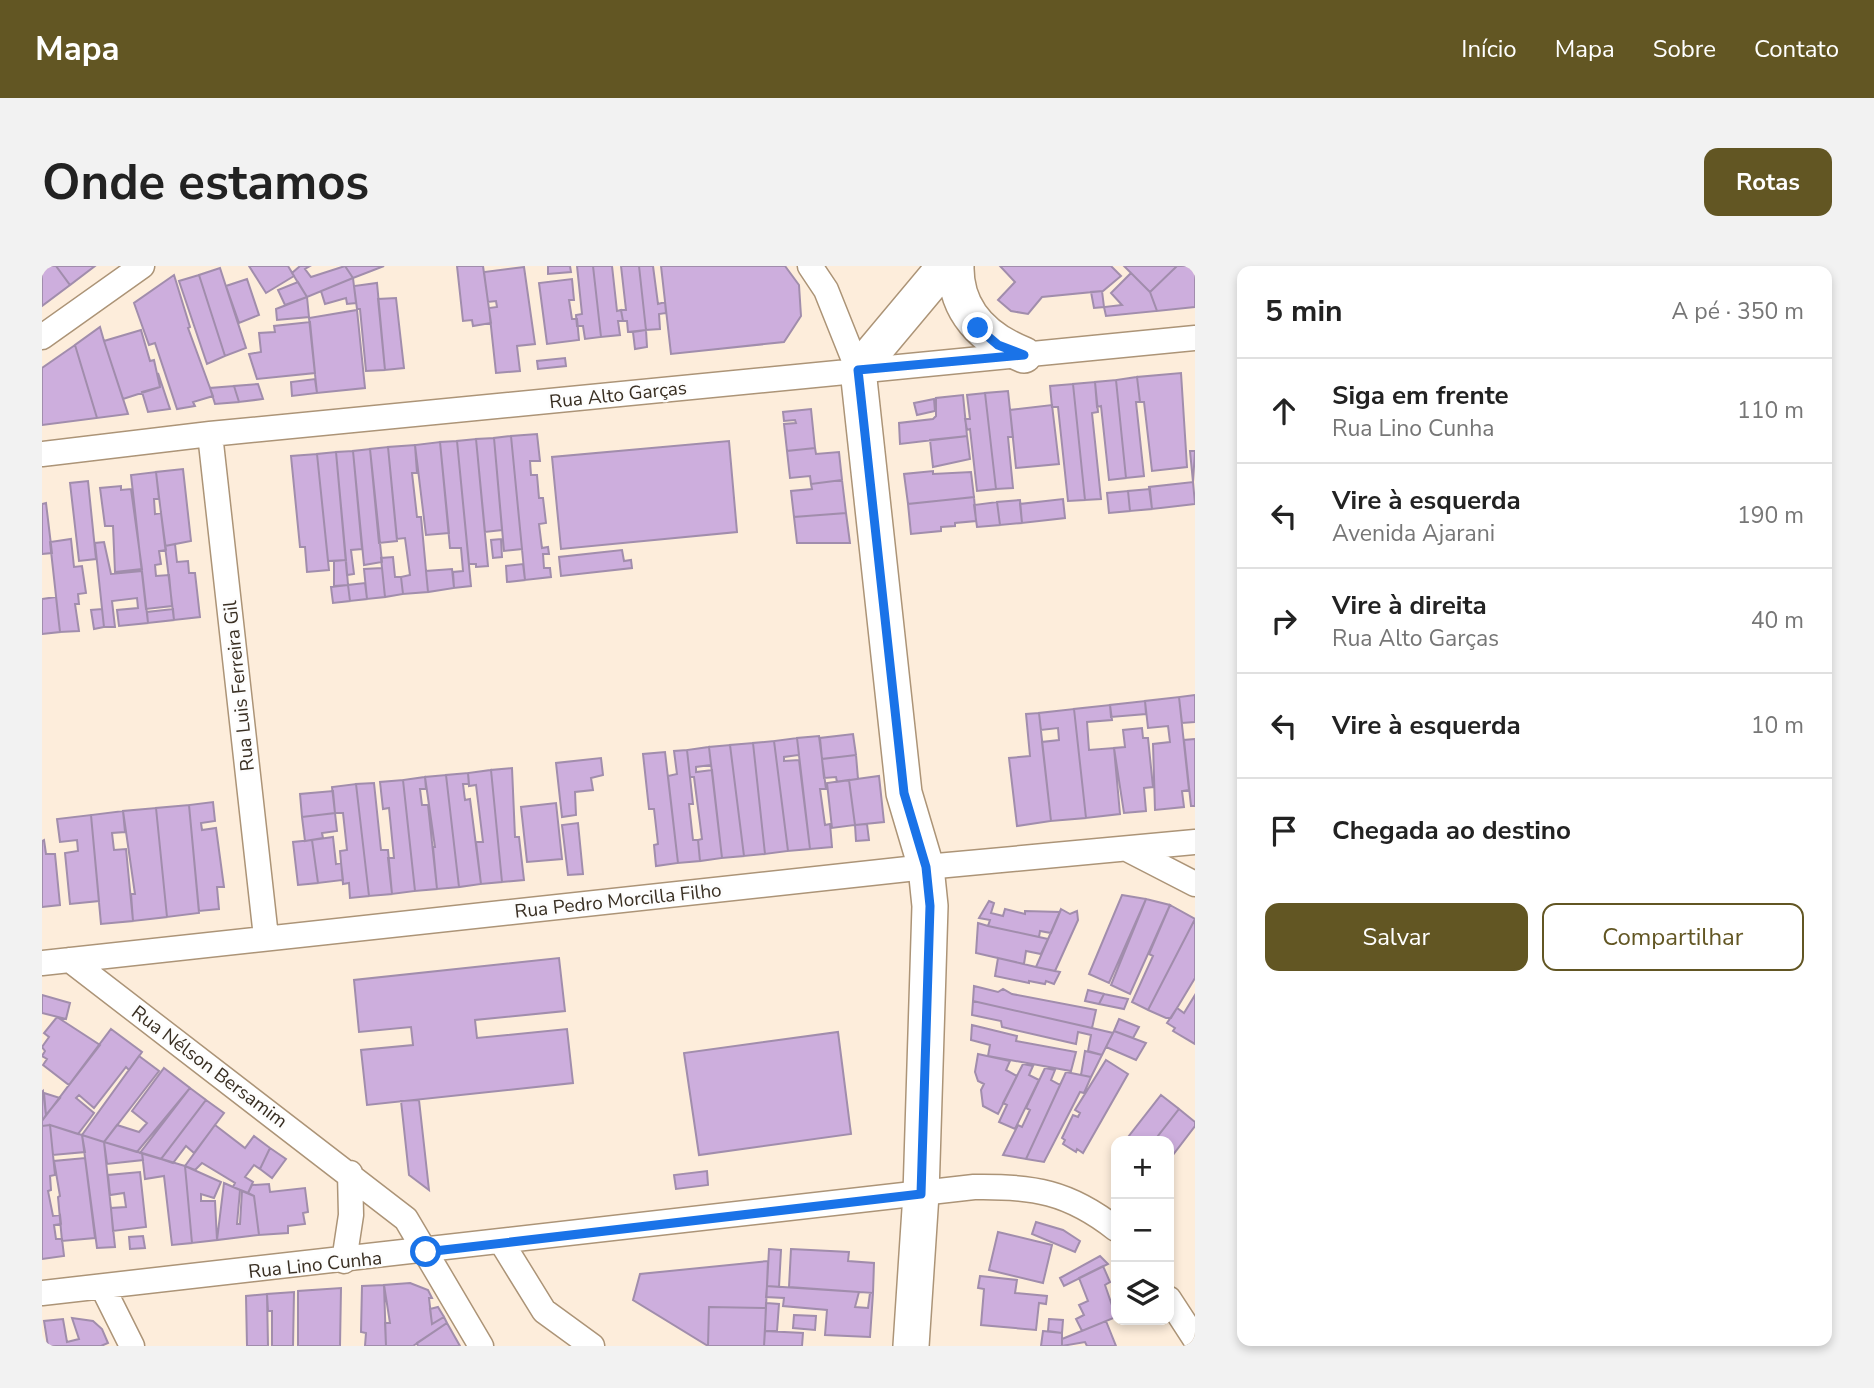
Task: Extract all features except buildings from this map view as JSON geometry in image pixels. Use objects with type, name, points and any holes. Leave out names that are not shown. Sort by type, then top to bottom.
[{"type":"street","points":[[42,337],[142,266]]},
{"type":"street","points":[[810,266],[827,290],[858,370],[904,793],[926,867],[930,906],[921,1194],[911,1346]]},
{"type":"street","points":[[858,370],[945,266]]},
{"type":"street","points":[[956,266],[955,279],[963,305],[978,328],[998,345],[1024,355]]},
{"type":"street","name":"Rua Alto Garças","points":[[42,454],[1195,338]]},
{"type":"street","name":"Rua Luis Ferreira Gil","points":[[210,435],[266,937]]},
{"type":"street","name":"Rua Pedro Morcilla Filho","points":[[42,963],[926,867],[1195,842]]},
{"type":"street","points":[[1129,850],[1195,884]]},
{"type":"street","name":"Rua Nélson Bersamim","points":[[70,960],[407,1219],[481,1346]]},
{"type":"street","points":[[344,1261],[351,1215],[350,1173]]},
{"type":"street","name":"Rua Lino Cunha","points":[[42,1293],[426,1252],[921,1194],[1004,1187],[1051,1193],[1088,1207],[1111,1225]]},
{"type":"street","points":[[502,1243],[544,1311],[592,1346]]},
{"type":"street","points":[[103,1288],[132,1346]]},
{"type":"street","points":[[1174,1307],[1195,1339]]},
{"type":"route","points":[[426,1252],[921,1194],[930,906],[926,867],[913,833],[904,793],[858,370],[1024,355],[998,345],[978,328]]}]
